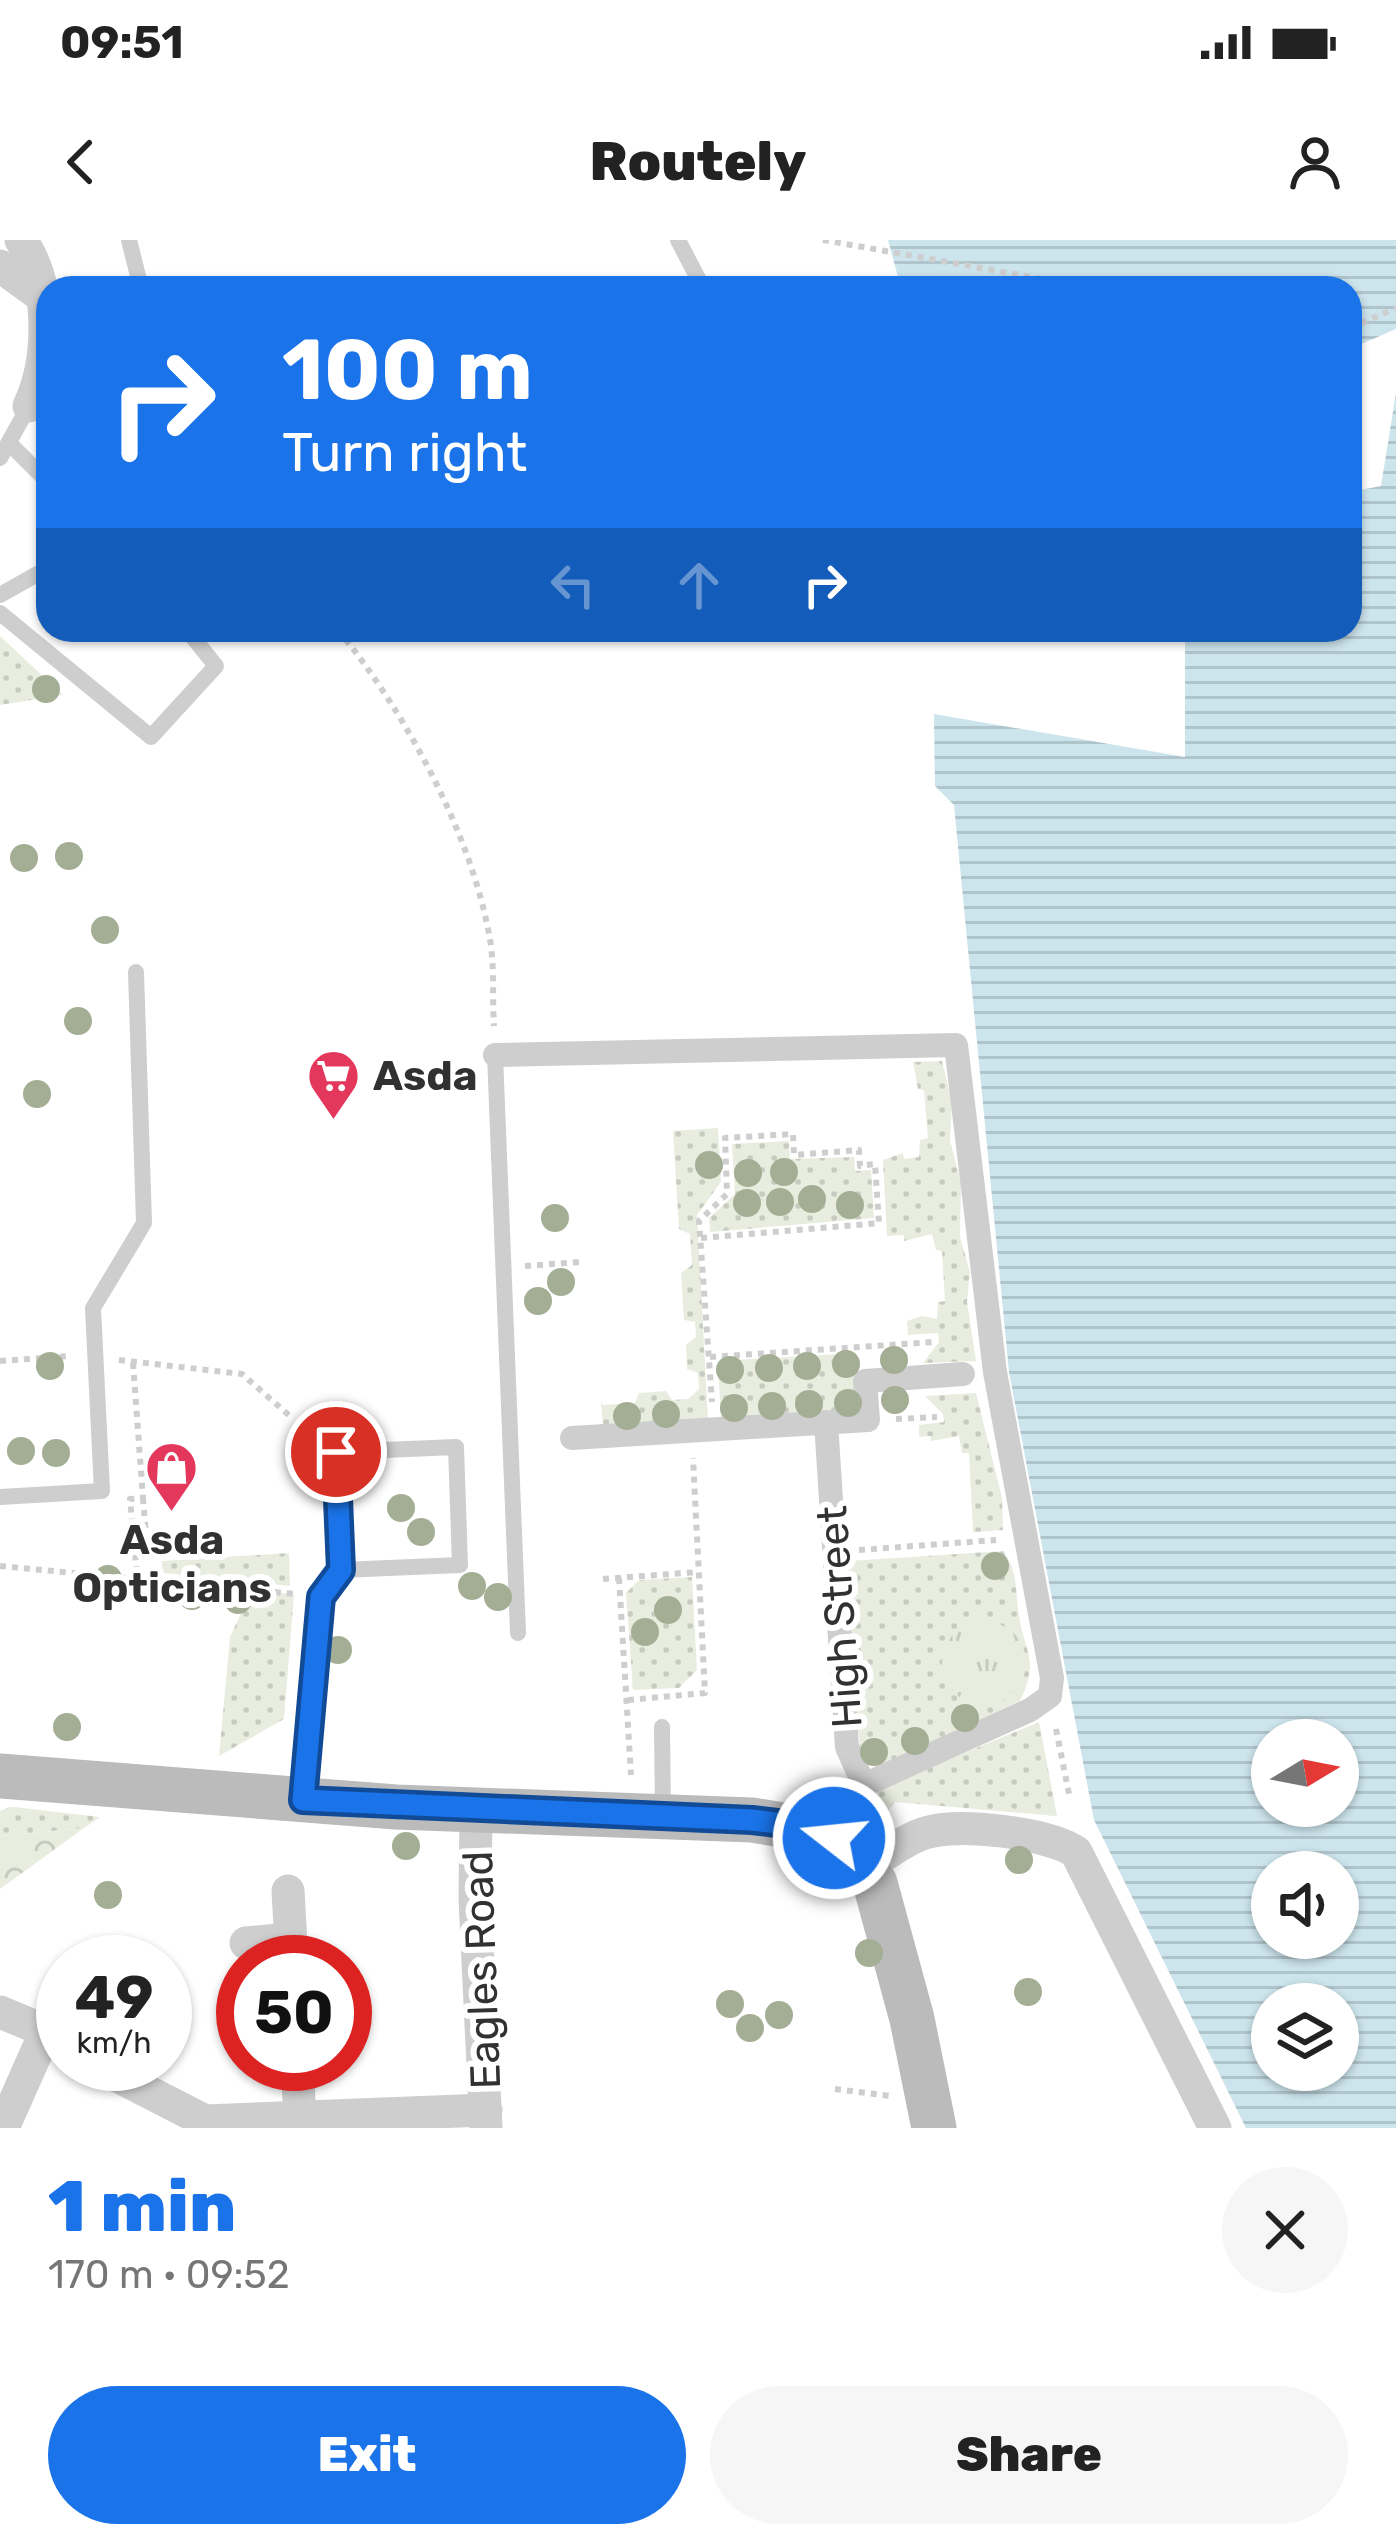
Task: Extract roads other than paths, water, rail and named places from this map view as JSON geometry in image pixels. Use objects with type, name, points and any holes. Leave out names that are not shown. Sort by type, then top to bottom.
[{"type":"main road","points":[[0,1776],[476,1812],[761,1820],[827,1835],[866,1866],[883,1907],[932,2114]]},
{"type":"street","points":[[21,240],[33,256],[38,276]]},
{"type":"street","points":[[0,266],[36,292]]},
{"type":"street","points":[[29,406],[36,390]]},
{"type":"street","points":[[495,1055],[956,1045],[995,1372],[1052,1678],[1050,1696],[1030,1710],[864,1784]]},
{"type":"street","points":[[572,1438],[868,1420],[866,1381],[962,1374]]},
{"type":"street","name":"High Street","points":[[826,1422],[847,1747],[864,1784],[827,1835]]},
{"type":"street","name":"Eagles Road","points":[[476,1812],[475,1899],[486,2119]]},
{"type":"street","points":[[866,1866],[919,1834],[944,1828],[1058,1840],[1076,1852],[1215,2128]]},
{"type":"street","points":[[288,1891],[290,1935]]},
{"type":"street","points":[[0,2012],[36,2028]]},
{"type":"street","points":[[3,2128],[36,2068]]},
{"type":"street","points":[[148,2091],[205,2120],[486,2119]]},
{"type":"street","points":[[298,2091],[300,2120]]},
{"type":"lane","points":[[129,240],[138,276]]},
{"type":"lane","points":[[677,240],[696,276]]},
{"type":"lane","points":[[29,406],[5,451],[36,473]]},
{"type":"lane","points":[[0,595],[36,575]]},
{"type":"lane","points":[[0,613],[151,737],[216,666],[197,642]]},
{"type":"lane","points":[[0,1497],[102,1491],[93,1308],[144,1223],[136,972]]},
{"type":"lane","points":[[495,1055],[518,1633]]},
{"type":"lane","points":[[303,1800],[321,1597],[341,1570],[336,1452],[456,1447],[460,1565],[341,1570]]},
{"type":"lane","points":[[662,1727],[663,1817]]},
{"type":"water","points":[[888,240],[1396,240],[1396,329],[1362,344],[1362,276],[898,276]]},
{"type":"water","points":[[1396,393],[1396,2128],[1246,2128],[1094,1820],[1009,1372],[954,805],[935,786],[934,714],[1185,757],[1185,642],[1362,642],[1362,490],[1381,486]]},
{"type":"place","name":"Asda","points":[[334,1121]]},
{"type":"place","name":"Asda Opticians","points":[[172,1513]]}]
